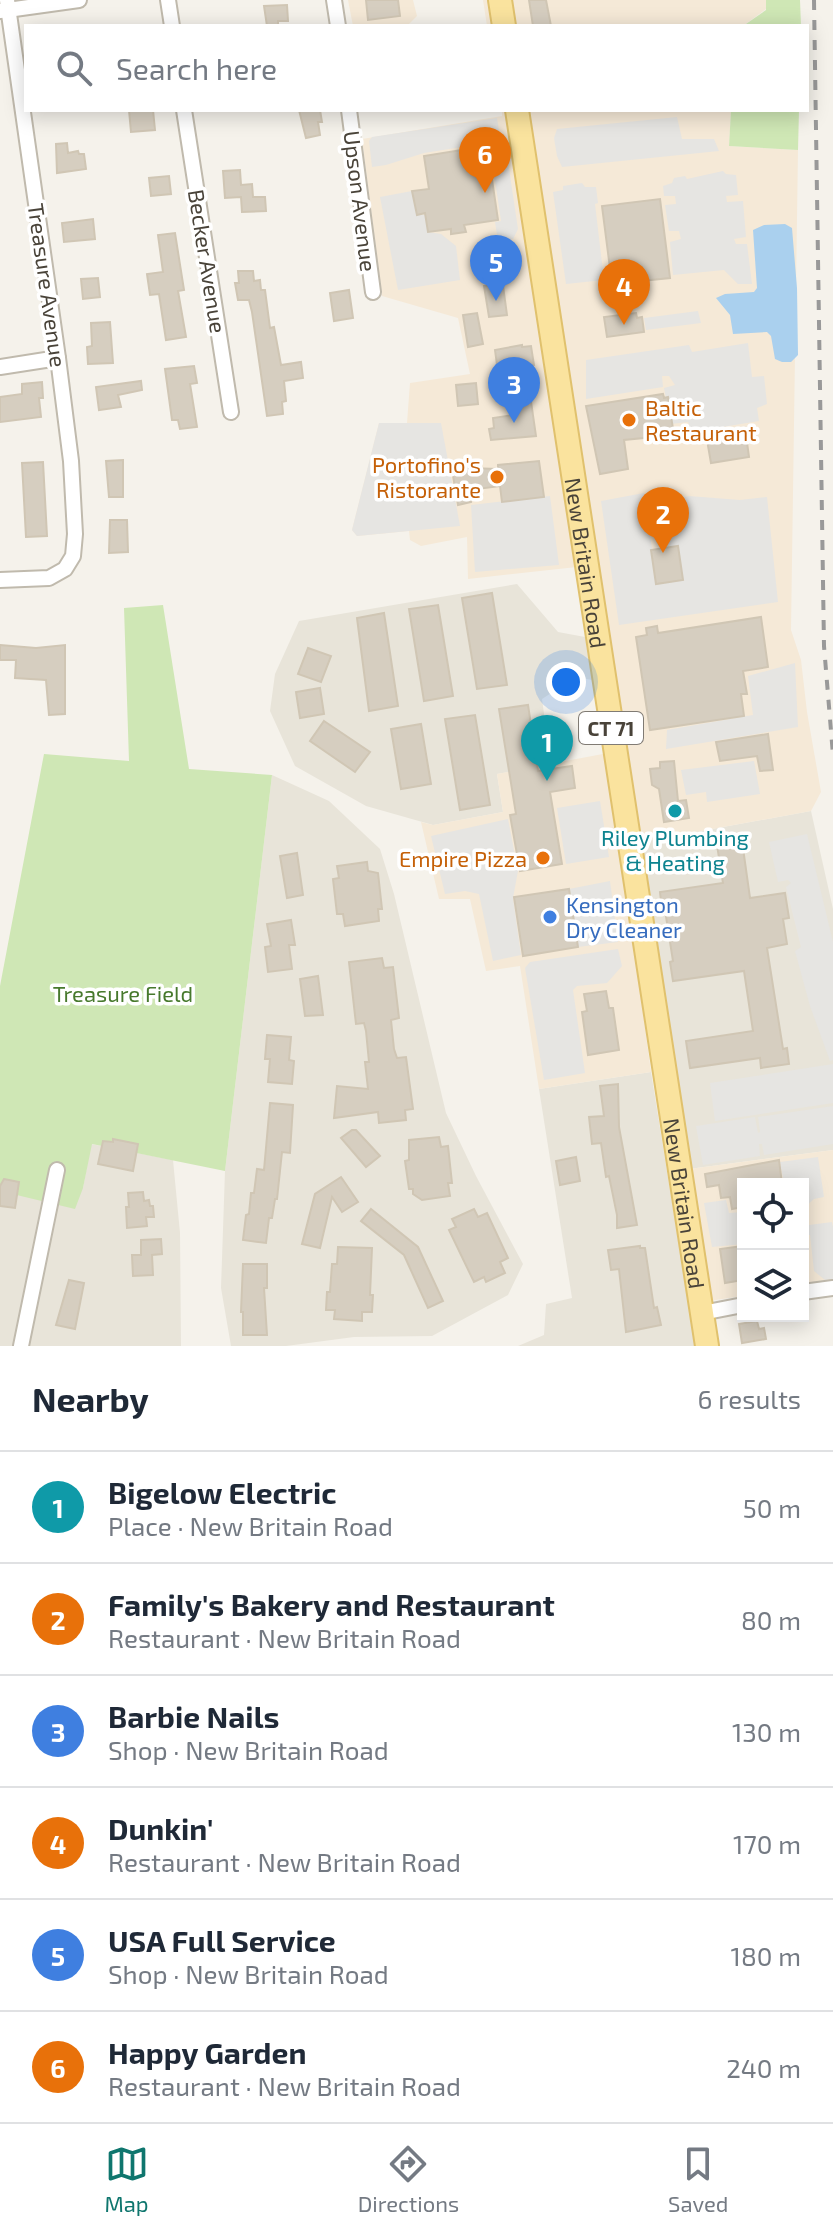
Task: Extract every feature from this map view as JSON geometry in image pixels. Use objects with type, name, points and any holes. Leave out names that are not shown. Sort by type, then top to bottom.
[{"type":"main road","points":[[500,0],[504,24]]},
{"type":"main road","name":"New Britain Road","points":[[517,112],[707,1346]]},
{"type":"street","points":[[5,7],[79,0]]},
{"type":"street","points":[[168,0],[172,24]]},
{"type":"street","points":[[334,0],[338,24]]},
{"type":"street","name":"Treasure Avenue","points":[[0,580],[49,578],[65,569],[73,556],[75,534],[71,461],[58,358],[5,7]]},
{"type":"street","name":"Becker Avenue","points":[[184,112],[231,412]]},
{"type":"street","name":"Upson Avenue","points":[[349,112],[373,292]]},
{"type":"street","points":[[0,367],[58,358]]},
{"type":"street","points":[[21,1346],[57,1170]]},
{"type":"street","points":[[809,1291],[833,1288]]},
{"type":"street","points":[[702,1313],[737,1306]]},
{"type":"shaded area","points":[[348,0],[413,0],[417,16],[409,24],[353,24]]},
{"type":"shaded area","points":[[483,0],[766,0],[766,9],[746,24],[487,24]]},
{"type":"shaded area","points":[[502,112],[731,112],[729,146],[798,150],[791,630],[801,660],[821,792],[811,811],[635,843],[595,565],[468,579],[467,537],[421,546],[410,540],[409,531],[357,536],[352,530],[379,423],[407,423],[410,383],[470,374],[458,318],[382,296],[362,139],[502,116]]},
{"type":"shaded area","points":[[677,117],[682,139],[714,139],[719,151],[562,167],[557,156],[554,138],[557,129]]},
{"type":"shaded area","points":[[497,118],[499,131],[487,143],[424,153],[372,167],[369,141],[372,137]]},
{"type":"shaded area","points":[[505,142],[518,229],[513,239],[498,241],[495,222],[501,221],[490,146]]},
{"type":"shaded area","points":[[723,171],[736,175],[738,195],[726,196],[727,202],[743,201],[746,237],[734,239],[736,244],[747,244],[752,284],[738,284],[724,270],[673,275],[670,242],[681,239],[679,231],[669,231],[665,205],[676,204],[675,196],[664,196],[663,186],[672,183],[674,178],[685,176],[687,179]]},
{"type":"shaded area","points":[[582,183],[585,187],[596,187],[598,203],[595,204],[604,280],[566,284],[553,192],[563,190],[563,186]]},
{"type":"shaded area","points":[[412,191],[417,214],[425,215],[428,232],[441,234],[456,246],[460,280],[398,290],[380,197]]},
{"type":"shaded area","points":[[698,311],[701,323],[646,330],[644,318]]},
{"type":"shaded area","points":[[748,343],[752,377],[764,376],[767,404],[757,408],[759,421],[692,432],[688,422],[671,424],[664,388],[675,385],[669,376],[662,376],[663,387],[586,399],[586,360],[689,345],[692,352]]},
{"type":"shaded area","points":[[379,423],[441,423],[460,526],[357,536],[352,530]]},
{"type":"shaded area","points":[[644,493],[657,584],[683,580],[678,546],[659,547],[650,506],[689,496],[740,500],[767,497],[778,602],[619,625],[601,501]]},
{"type":"shaded area","points":[[550,496],[559,565],[475,572],[471,505]]},
{"type":"shaded area","points":[[517,584],[558,632],[585,637],[592,680],[576,677],[542,699],[551,765],[497,774],[503,812],[433,825],[366,806],[295,766],[270,711],[275,674],[299,621]]},
{"type":"shaded area","points":[[795,663],[798,727],[666,749],[667,730],[753,715],[748,676]]},
{"type":"shaded area","points":[[608,753],[651,1072],[539,1089],[520,966],[486,971],[470,899],[439,899],[421,822],[433,825],[503,812],[497,774]]},
{"type":"shaded area","points":[[754,761],[760,794],[707,802],[706,792],[686,795],[681,770]]},
{"type":"shaded area","points":[[272,775],[329,801],[380,849],[394,894],[446,1113],[523,1264],[508,1295],[432,1336],[354,1337],[286,1346],[231,1346],[221,1288],[225,1171]]},
{"type":"shaded area","points":[[600,801],[609,857],[566,864],[557,808]]},
{"type":"shaded area","points":[[811,811],[833,909],[833,1150],[689,1169],[635,843]]},
{"type":"shaded area","points":[[508,819],[518,871],[513,898],[521,955],[493,961],[479,894],[465,891],[445,894],[431,836]]},
{"type":"shaded area","points":[[807,834],[833,942],[833,1060],[830,1061],[795,951],[801,947],[786,887],[791,883],[788,880],[778,882],[769,842]]},
{"type":"shaded area","points":[[610,881],[618,942],[578,947],[569,889]]},
{"type":"shaded area","points":[[618,949],[622,966],[607,983],[577,986],[573,990],[585,1073],[544,1080],[525,968],[530,962]]},
{"type":"shaded area","points":[[833,1064],[833,1103],[715,1121],[710,1083]]},
{"type":"shaded area","points":[[651,1072],[695,1346],[518,1346],[544,1335],[546,1304],[572,1298],[539,1089]]},
{"type":"shaded area","points":[[833,1106],[833,1144],[764,1155],[762,1144],[759,1144],[760,1156],[703,1165],[696,1126],[755,1117],[758,1133],[758,1117]]},
{"type":"shaded area","points":[[91,1144],[173,1160],[180,1233],[181,1346],[0,1346],[0,1191],[83,1188]]},
{"type":"shaded area","points":[[833,1150],[833,1282],[809,1287],[809,1178],[737,1178],[737,1297],[708,1301],[689,1169]]},
{"type":"shaded area","points":[[818,1157],[824,1197],[809,1203],[809,1178],[783,1178],[780,1162]]},
{"type":"shaded area","points":[[726,1200],[729,1213],[737,1212],[737,1245],[712,1247],[704,1203]]},
{"type":"shaded area","points":[[832,1222],[833,1279],[825,1280],[814,1271],[809,1225]]},
{"type":"green space","points":[[766,0],[800,0],[801,24],[746,24],[766,10]]},
{"type":"green space","points":[[731,112],[799,112],[798,150],[729,146]]},
{"type":"green space","name":"Treasure Field","points":[[163,605],[189,769],[272,775],[225,1171],[92,1144],[83,1188],[75,1209],[0,1191],[0,986],[44,754],[129,761],[124,608]]},
{"type":"water","points":[[785,224],[792,228],[797,288],[798,355],[791,362],[775,359],[771,336],[767,332],[733,334],[730,315],[716,298],[725,294],[754,292],[757,288],[753,230],[764,225]]},
{"type":"building","points":[[366,0],[398,0],[400,16],[368,20]]},
{"type":"building","points":[[529,0],[546,0],[551,24],[533,24]]},
{"type":"building","points":[[287,5],[288,21],[267,24],[264,6]]},
{"type":"building","points":[[129,112],[153,112],[155,130],[131,132]]},
{"type":"building","points":[[300,112],[320,112],[320,135],[306,138]]},
{"type":"building","points":[[67,143],[68,153],[78,151],[84,154],[86,169],[57,173],[56,144]]},
{"type":"building","points":[[487,146],[498,220],[464,225],[466,232],[451,234],[451,229],[428,232],[425,213],[417,215],[412,191],[429,189],[424,156]]},
{"type":"building","points":[[240,170],[241,185],[252,184],[253,197],[265,197],[266,211],[242,212],[241,197],[225,198],[223,171]]},
{"type":"building","points":[[169,176],[171,194],[151,196],[149,178]]},
{"type":"building","points":[[660,199],[670,278],[612,284],[602,206]]},
{"type":"building","points":[[93,219],[95,239],[64,242],[62,223]]},
{"type":"building","points":[[175,233],[184,290],[178,291],[186,337],[166,340],[159,294],[150,295],[147,274],[163,272],[158,235]]},
{"type":"building","points":[[507,248],[510,270],[501,271],[507,315],[489,317],[484,286],[490,286],[485,251]]},
{"type":"building","points":[[238,271],[253,271],[254,281],[260,280],[261,290],[265,290],[270,328],[274,327],[281,365],[301,362],[303,378],[284,381],[286,401],[282,402],[283,414],[267,416],[249,300],[238,300],[235,283],[239,283]]},
{"type":"building","points":[[98,278],[100,297],[83,299],[81,279]]},
{"type":"building","points":[[349,290],[353,318],[334,321],[330,293]]},
{"type":"building","points":[[477,313],[483,344],[468,347],[463,315]]},
{"type":"building","points":[[636,313],[637,318],[642,317],[644,332],[607,337],[604,317]]},
{"type":"building","points":[[110,322],[113,363],[88,364],[87,347],[92,346],[91,323]]},
{"type":"building","points":[[531,346],[534,365],[526,367],[536,436],[491,440],[489,429],[494,428],[493,418],[514,415],[507,367],[497,365],[495,350]]},
{"type":"building","points":[[194,366],[197,383],[190,384],[197,427],[180,429],[178,420],[172,420],[165,369]]},
{"type":"building","points":[[141,381],[142,390],[118,395],[121,407],[99,410],[96,387]]},
{"type":"building","points":[[42,382],[43,398],[39,398],[41,417],[0,422],[0,397],[22,394],[22,384]]},
{"type":"building","points":[[476,383],[478,404],[458,406],[456,385]]},
{"type":"building","name":"Baltic Restaurant","points":[[663,394],[664,398],[668,397],[674,435],[624,440],[628,469],[600,474],[586,406]]},
{"type":"building","points":[[745,428],[749,457],[711,463],[706,434]]},
{"type":"building","points":[[123,460],[123,497],[109,497],[106,461]]},
{"type":"building","name":"Portofino's Ristorante","points":[[467,461],[468,468],[498,469],[498,465],[539,461],[544,497],[502,502],[500,486],[469,490],[471,502],[458,505],[451,464]]},
{"type":"building","points":[[43,462],[47,536],[26,537],[22,463]]},
{"type":"building","points":[[110,520],[127,520],[128,552],[109,553]]},
{"type":"building","points":[[678,546],[683,580],[656,584],[651,550]]},
{"type":"building","points":[[492,593],[507,685],[477,689],[462,598]]},
{"type":"building","points":[[438,605],[453,696],[424,701],[409,609]]},
{"type":"building","points":[[384,613],[398,706],[369,711],[357,618]]},
{"type":"building","points":[[761,617],[768,667],[743,671],[747,694],[741,694],[744,716],[650,730],[636,637],[647,635],[646,628],[657,626],[658,633]]},
{"type":"building","points":[[0,645],[36,648],[65,645],[65,714],[49,715],[46,680],[15,678],[16,660],[0,660]]},
{"type":"building","points":[[308,648],[331,656],[321,682],[298,674]]},
{"type":"building","points":[[320,688],[324,714],[300,718],[296,692]]},
{"type":"building","points":[[528,705],[538,771],[572,766],[575,788],[550,792],[562,864],[520,871],[510,815],[516,814],[499,709]]},
{"type":"building","points":[[475,715],[490,805],[460,810],[445,719]]},
{"type":"building","points":[[324,721],[370,752],[355,772],[310,741]]},
{"type":"building","points":[[421,724],[431,784],[401,789],[391,729]]},
{"type":"building","points":[[768,734],[773,770],[760,771],[757,756],[720,761],[716,742]]},
{"type":"building","points":[[674,761],[678,801],[686,800],[689,818],[664,822],[659,789],[652,785],[650,769],[660,768],[660,762]]},
{"type":"building","points":[[742,841],[750,898],[785,893],[789,918],[783,919],[787,944],[767,948],[783,1049],[787,1048],[789,1064],[761,1068],[760,1058],[690,1068],[686,1041],[753,1031],[744,971],[673,981],[670,962],[673,961],[660,892],[723,883],[717,845]]},
{"type":"building","points":[[297,853],[303,895],[287,898],[280,856]]},
{"type":"building","points":[[367,862],[368,871],[378,873],[382,909],[378,909],[379,921],[345,926],[343,914],[337,914],[333,879],[339,878],[337,866]]},
{"type":"building","points":[[569,889],[578,947],[523,956],[514,897]]},
{"type":"building","points":[[291,920],[295,945],[289,945],[292,969],[268,972],[265,947],[271,946],[267,924]]},
{"type":"building","points":[[382,958],[384,968],[393,967],[399,1018],[391,1020],[394,1049],[397,1058],[406,1057],[413,1109],[405,1110],[406,1120],[379,1123],[378,1112],[334,1118],[337,1086],[368,1089],[366,1031],[364,1023],[356,1024],[349,962]]},
{"type":"building","points":[[318,976],[323,1015],[305,1016],[300,979]]},
{"type":"building","points":[[606,991],[609,1008],[613,1008],[619,1050],[588,1055],[582,1012],[587,1011],[584,994]]},
{"type":"building","points":[[267,1035],[291,1037],[289,1060],[294,1061],[292,1084],[268,1082],[270,1059],[265,1059]]},
{"type":"building","points":[[618,1084],[619,1127],[637,1225],[617,1228],[617,1215],[609,1176],[606,1177],[601,1143],[592,1144],[589,1117],[604,1116],[600,1086]]},
{"type":"building","points":[[270,1103],[293,1105],[290,1153],[282,1152],[277,1199],[272,1218],[269,1218],[266,1243],[243,1240],[257,1169],[264,1170]]},
{"type":"building","points":[[356,1130],[380,1156],[366,1167],[341,1138]]},
{"type":"building","points":[[439,1137],[441,1147],[448,1146],[452,1183],[448,1183],[450,1196],[422,1200],[413,1194],[413,1189],[409,1189],[405,1161],[409,1160],[409,1140]]},
{"type":"building","points":[[113,1139],[138,1144],[133,1171],[98,1164],[103,1141],[113,1142]]},
{"type":"building","points":[[576,1157],[580,1181],[560,1185],[556,1161]]},
{"type":"building","points":[[779,1160],[781,1178],[737,1178],[737,1208],[732,1209],[730,1197],[721,1198],[719,1185],[707,1187],[705,1174]]},
{"type":"building","points":[[341,1177],[358,1202],[342,1212],[332,1197],[320,1248],[302,1244],[315,1194]]},
{"type":"building","points":[[4,1179],[19,1182],[15,1208],[0,1206],[0,1186]]},
{"type":"building","points":[[143,1192],[144,1201],[149,1200],[150,1206],[153,1206],[154,1217],[146,1217],[147,1226],[127,1228],[128,1193]]},
{"type":"building","points":[[371,1209],[418,1247],[443,1301],[428,1308],[404,1255],[361,1221]]},
{"type":"building","points":[[474,1209],[478,1217],[487,1213],[508,1258],[500,1262],[505,1273],[486,1282],[484,1277],[474,1282],[449,1230],[456,1227],[452,1219]]},
{"type":"building","points":[[161,1239],[162,1254],[152,1255],[153,1275],[133,1276],[132,1255],[141,1255],[141,1240]]},
{"type":"building","points":[[338,1247],[372,1248],[372,1312],[362,1312],[362,1321],[334,1319],[335,1310],[326,1310],[332,1264],[337,1264]]},
{"type":"building","points":[[737,1247],[737,1281],[725,1283],[720,1249]]},
{"type":"building","points":[[645,1248],[654,1308],[657,1307],[661,1325],[626,1332],[619,1269],[611,1270],[608,1250]]},
{"type":"building","points":[[243,1264],[267,1264],[267,1288],[264,1288],[267,1335],[243,1335]]},
{"type":"building","points":[[69,1280],[84,1283],[75,1329],[56,1325]]},
{"type":"building","points":[[757,1322],[759,1329],[764,1328],[766,1339],[742,1343],[739,1324]]},
{"type":"railway","points":[[814,0],[824,646],[833,755]]},
{"type":"place","name":"Happy Garden","points":[[485,193]]},
{"type":"place","name":"USA Full Service","points":[[496,301]]},
{"type":"place","name":"Dunkin'","points":[[624,325]]},
{"type":"place","name":"Baltic Restaurant","points":[[629,420]]},
{"type":"place","name":"Barbie Nails","points":[[514,423]]},
{"type":"place","name":"Portofino's Ristorante","points":[[497,477]]},
{"type":"place","name":"Family's Bakery and Restaurant","points":[[663,553]]},
{"type":"place","name":"Bigelow Electric","points":[[547,781]]},
{"type":"place","name":"Riley Plumbing & Heating","points":[[675,811]]},
{"type":"place","name":"Empire Pizza","points":[[543,858]]},
{"type":"place","name":"Kensington Dry Cleaner","points":[[550,917]]}]
